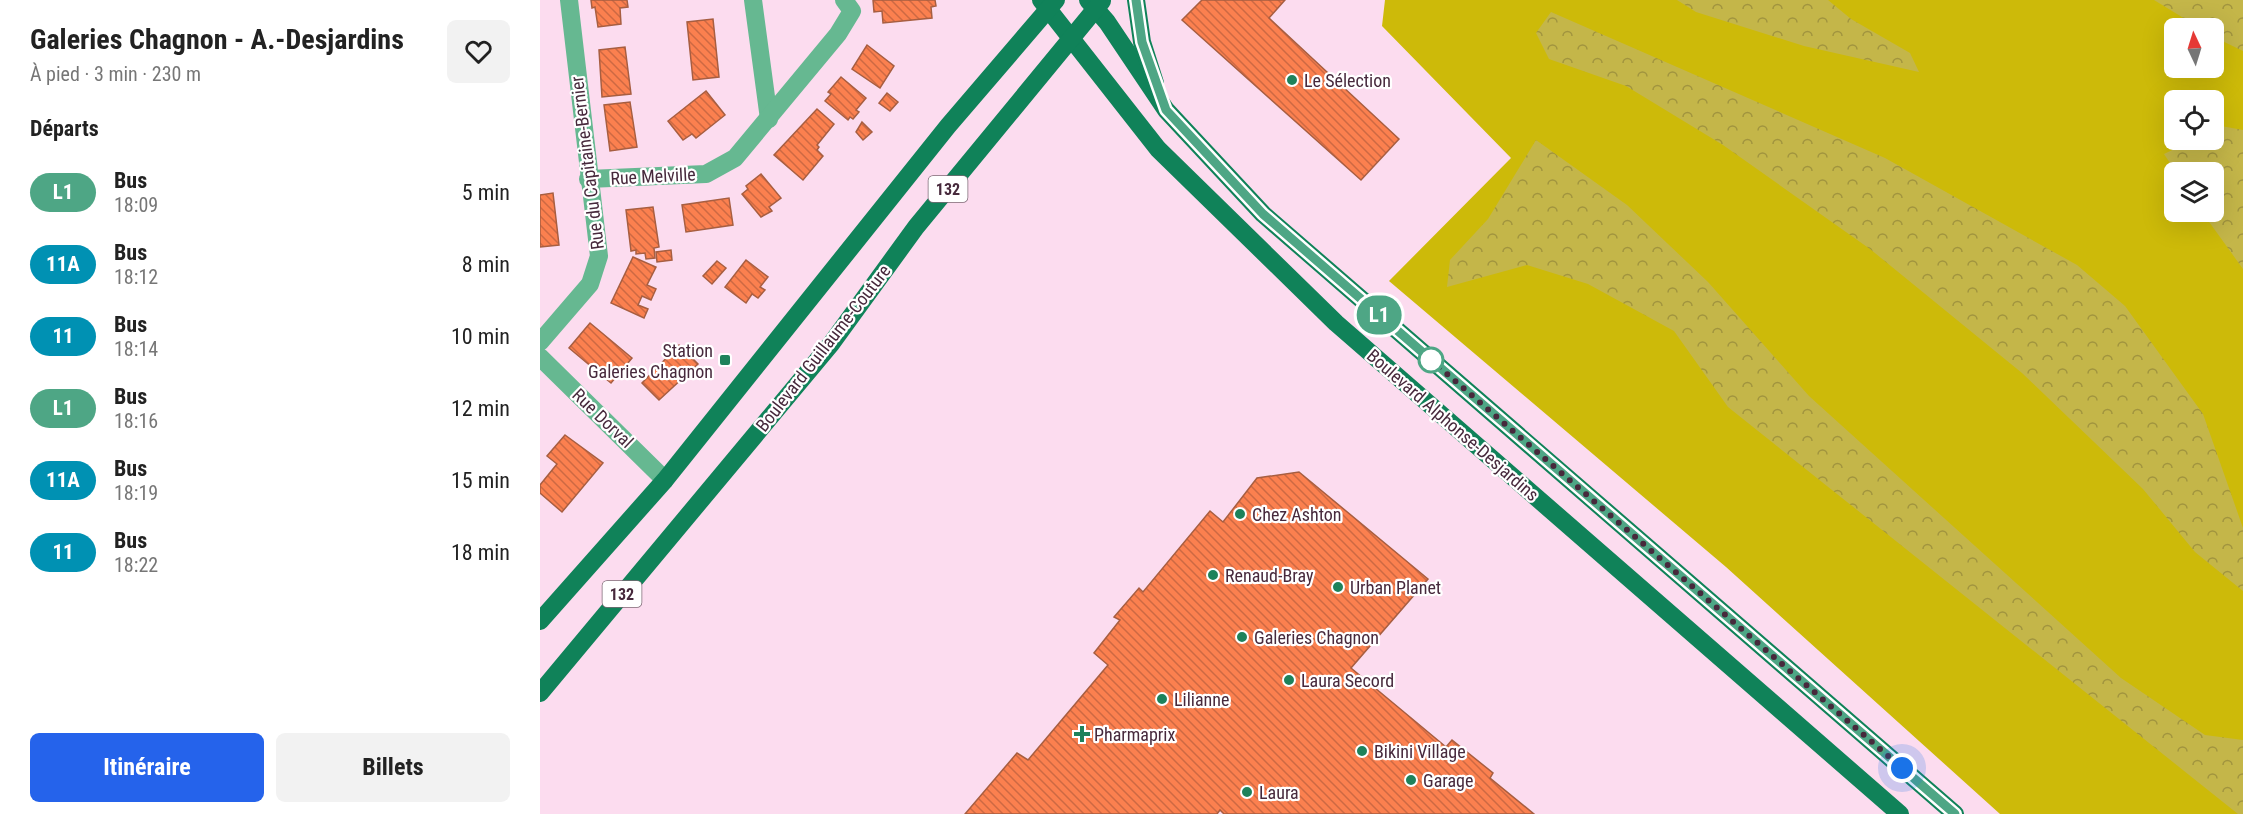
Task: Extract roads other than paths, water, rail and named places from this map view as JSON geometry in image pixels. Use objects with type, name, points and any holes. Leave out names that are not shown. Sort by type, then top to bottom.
[{"type":"main road","points":[[1136,0],[1142,42],[1166,110]]},
{"type":"main road","name":"Boulevard Alphonse-Desjardins","points":[[1049,3],[1073,39],[1158,149],[1336,323],[1900,814]]},
{"type":"main road","name":"132","points":[[540,621],[665,480],[1049,3]]},
{"type":"main road","name":"Boulevard Alphonse-Desjardins","points":[[1096,3],[1166,110],[1263,214],[1955,814]]},
{"type":"main road","name":"Boulevard Guillaume-Couture","points":[[540,693],[831,344],[916,227],[1073,39],[1096,3]]},
{"type":"street","name":"Rue du Capitaine-Bernier","points":[[540,342],[590,284],[599,256],[568,0]]},
{"type":"street","points":[[753,0],[769,119]]},
{"type":"street","name":"Rue Melville","points":[[588,179],[706,174],[735,158],[769,119],[848,18],[852,10],[844,0]]},
{"type":"street","name":"Rue Dorval","points":[[540,357],[665,480]]},
{"type":"place","name":"Le Sélection","points":[[1292,80]]},
{"type":"place","name":"Station Galeries Chagnon","points":[[725,360]]},
{"type":"place","name":"Chez Ashton","points":[[1240,514]]},
{"type":"place","name":"Renaud-Bray","points":[[1213,575]]},
{"type":"place","name":"Urban Planet","points":[[1338,587]]},
{"type":"place","name":"Galeries Chagnon","points":[[1242,637]]},
{"type":"place","name":"Laura Secord","points":[[1289,680]]},
{"type":"place","name":"Lilianne","points":[[1162,699]]},
{"type":"place","name":"Pharmaprix","points":[[1082,734]]},
{"type":"place","name":"Bikini Village","points":[[1362,751]]},
{"type":"place","name":"Garage","points":[[1411,780]]},
{"type":"place","name":"Laura","points":[[1247,792]]}]
